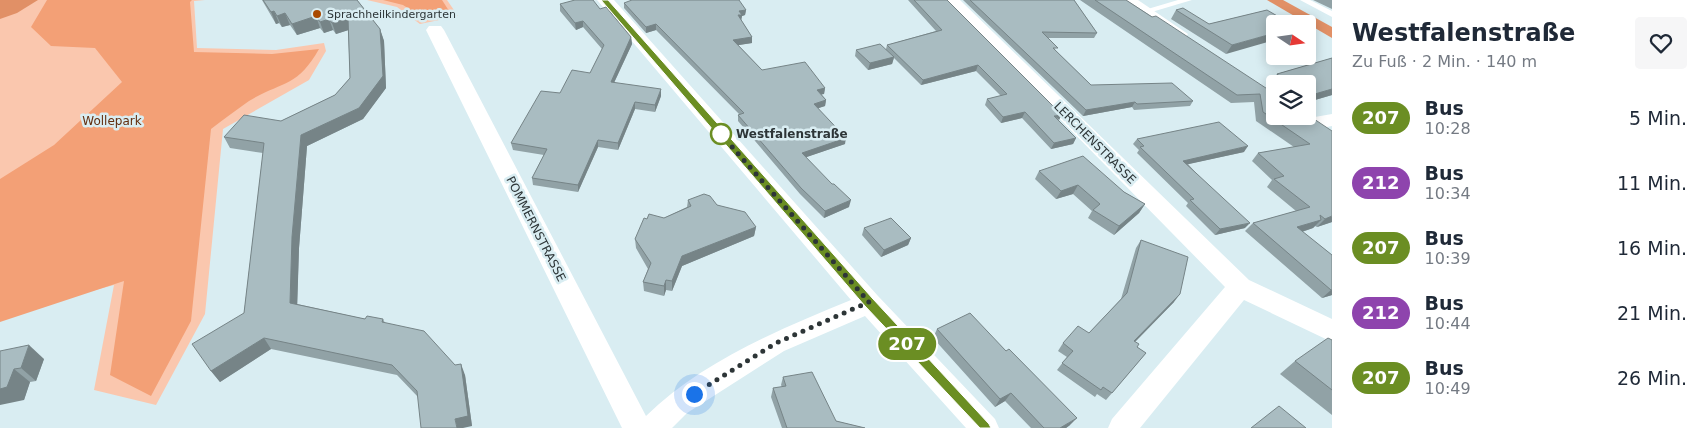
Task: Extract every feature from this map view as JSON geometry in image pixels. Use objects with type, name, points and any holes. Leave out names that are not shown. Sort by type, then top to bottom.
[{"type":"street","points":[[605,0],[869,302],[985,428]]},
{"type":"street","name":"LERCHENSTRASSE","points":[[951,0],[1240,287],[1332,331]]},
{"type":"street","points":[[1127,0],[1192,42]]},
{"type":"street","name":"POMMERNSTRASSE","points":[[435,30],[637,428]]},
{"type":"street","points":[[1122,428],[1240,287]]},
{"type":"street","points":[[653,428],[677,404],[776,343],[869,302]]},
{"type":"lane","points":[[1145,11],[1188,0]]},
{"type":"lane","points":[[1304,0],[1332,14]]},
{"type":"green space","name":"Wollepark","points":[[0,0],[205,0],[194,1],[197,48],[276,50],[324,43],[326,51],[309,80],[223,129],[205,314],[156,405],[94,390],[114,285],[46,303],[0,321]]},
{"type":"green space","name":"Wollepark","points":[[47,0],[192,0],[190,2],[194,52],[272,54],[319,49],[311,62],[296,77],[249,101],[211,129],[191,321],[151,396],[110,375],[124,281],[0,322],[0,179],[54,145],[122,82],[95,48],[51,46],[31,27]]},
{"type":"green space","points":[[367,0],[447,0],[458,16],[420,24],[397,7]]},
{"type":"green space","points":[[383,0],[442,0],[451,14],[425,19],[403,5]]},
{"type":"shaded area","points":[[0,0],[38,0],[17,13],[0,19]]},
{"type":"shaded area","points":[[1267,0],[1283,0],[1310,15],[1293,15]]},
{"type":"shaded area","points":[[1316,18],[1332,27],[1332,38],[1316,29]]},
{"type":"building","points":[[263,0],[357,0],[380,29],[383,76],[359,108],[301,135],[292,237],[290,303],[365,319],[367,316],[383,319],[382,322],[424,331],[455,365],[461,364],[468,416],[455,419],[457,428],[421,428],[417,391],[392,365],[264,338],[211,371],[192,344],[244,313],[264,143],[224,137],[244,115],[281,121],[335,95],[350,78],[348,18],[332,23],[329,19],[320,22],[316,16],[292,24],[285,13],[277,16],[274,11],[271,12]]},
{"type":"building","points":[[575,0],[593,0],[600,9],[606,7],[631,37],[611,82],[661,89],[655,105],[635,102],[618,143],[598,140],[578,185],[532,178],[547,149],[511,143],[541,91],[560,93],[572,70],[590,73],[604,45],[583,21],[575,23],[560,4]]},
{"type":"building","points":[[632,0],[739,0],[746,10],[739,11],[742,15],[738,15],[752,37],[733,40],[762,70],[805,62],[825,88],[817,90],[826,100],[814,104],[846,138],[802,153],[832,184],[851,200],[825,211],[801,188],[738,115],[744,113],[656,24],[646,27],[624,3]]},
{"type":"building","points":[[914,0],[947,0],[1062,115],[1054,116],[1076,138],[1054,143],[1025,112],[1003,117],[987,99],[1007,94],[978,65],[923,80],[887,45],[942,30]]},
{"type":"building","points":[[970,0],[1074,0],[1097,33],[1042,32],[1058,48],[1053,48],[1091,85],[1172,83],[1193,101],[1137,104],[1135,102],[1086,110]]},
{"type":"building","points":[[1095,0],[1126,0],[1152,17],[1156,16],[1266,88],[1266,114],[1263,112],[1260,94],[1237,95]]},
{"type":"building","points":[[1183,8],[1209,24],[1267,10],[1276,15],[1266,15],[1266,36],[1232,45],[1176,10]]},
{"type":"building","points":[[880,44],[894,57],[870,63],[856,50]]},
{"type":"building","points":[[1332,58],[1332,89],[1316,94],[1316,75],[1277,74],[1308,65],[1316,65],[1316,63]]},
{"type":"building","points":[[1316,120],[1332,131],[1332,216],[1325,219],[1320,215],[1321,220],[1297,227],[1332,255],[1332,290],[1253,223],[1310,207],[1274,179],[1284,176],[1258,153],[1310,144],[1282,125],[1316,125]]},
{"type":"building","points":[[1219,122],[1248,146],[1183,161],[1250,223],[1220,229],[1190,200],[1194,199],[1140,147],[1144,146],[1137,139]]},
{"type":"building","points":[[1083,156],[1124,192],[1145,204],[1119,226],[1093,210],[1100,204],[1078,185],[1061,191],[1039,171]]},
{"type":"building","points":[[704,194],[710,196],[717,205],[745,212],[756,227],[682,256],[672,281],[666,280],[664,286],[643,282],[651,263],[635,239],[644,218],[647,219],[649,214],[664,218],[691,206],[688,200]]},
{"type":"building","points":[[891,218],[911,238],[884,250],[864,228]]},
{"type":"building","points":[[1141,240],[1188,257],[1180,294],[1134,341],[1139,344],[1137,347],[1146,353],[1112,393],[1103,387],[1101,390],[1062,363],[1073,351],[1063,343],[1078,326],[1089,333],[1127,293]]},
{"type":"building","points":[[970,313],[1006,351],[1009,349],[1077,418],[1060,428],[1044,428],[1011,393],[1000,399],[937,329]]},
{"type":"building","points":[[1328,338],[1332,340],[1332,390],[1295,361]]},
{"type":"building","points":[[29,345],[21,368],[14,369],[7,387],[0,389],[0,351]]},
{"type":"building","points":[[812,372],[836,421],[865,428],[787,428],[773,388],[786,386],[783,377]]},
{"type":"building","points":[[1279,406],[1306,428],[1251,428]]},
{"type":"bus line","name":"207","points":[[605,0],[869,302],[985,428]]},
{"type":"place","name":"Sprachheilkindergarten","points":[[317,14]]},
{"type":"place","name":"Westfalenstraße","points":[[721,134]]},
{"type":"route","points":[[694,394],[776,343],[869,302],[721,134]]}]
